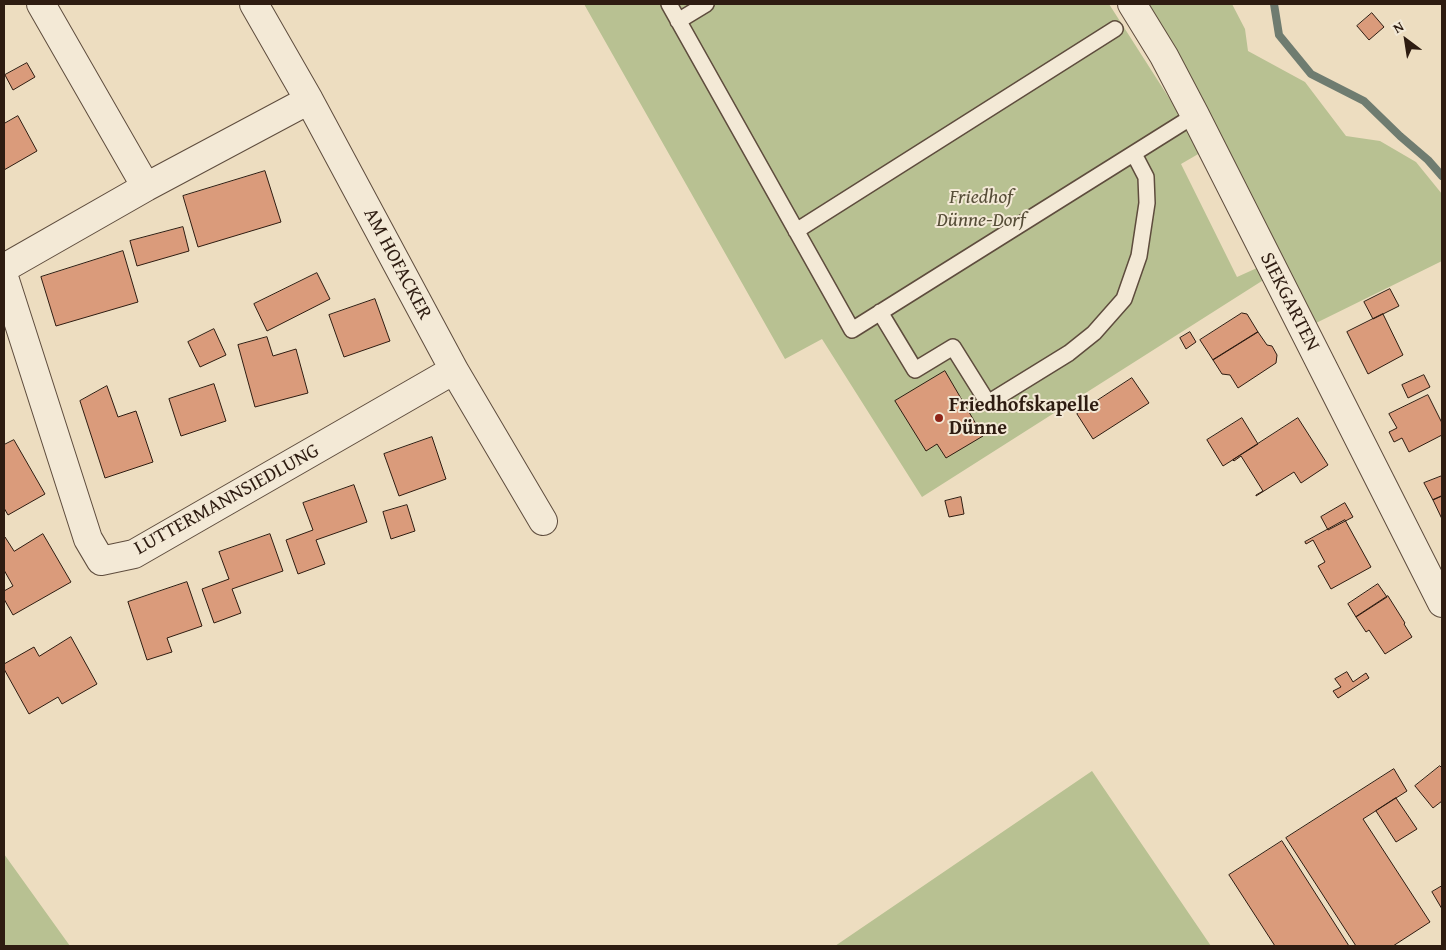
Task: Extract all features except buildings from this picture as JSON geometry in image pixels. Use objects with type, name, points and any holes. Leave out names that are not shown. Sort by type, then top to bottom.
[{"type":"street","points":[[41,4],[146,187]]},
{"type":"street","name":"AM HOFACKER","points":[[254,4],[454,370],[543,522]]},
{"type":"street","name":"SIEKGARTEN","points":[[1132,4],[1164,56],[1442,603]]},
{"type":"street","points":[[4,268],[146,187],[308,100]]},
{"type":"street","name":"LUTTERMANNSIEDLUNG","points":[[4,277],[88,540],[102,561],[134,554],[454,370]]},
{"type":"lane","points":[[668,4],[852,330],[1194,115]]},
{"type":"lane","points":[[678,21],[706,4]]},
{"type":"lane","points":[[796,231],[1115,29]]},
{"type":"lane","points":[[880,312],[915,370],[953,347],[988,403],[1069,353],[1094,333],[1124,299],[1139,256],[1147,203],[1146,177],[1134,154]]},
{"type":"green space","name":"Friedhof Dünne-Dorf","points":[[584,4],[1109,4],[1178,112],[1200,153],[1181,164],[1237,277],[1257,268],[1265,279],[922,497],[822,339],[785,359]]},
{"type":"green space","points":[[1143,4],[1232,4],[1245,29],[1248,51],[1305,82],[1346,136],[1380,141],[1416,162],[1442,194],[1442,261],[1314,324]]},
{"type":"green space","points":[[1092,771],[1211,946],[835,946]]},
{"type":"green space","points":[[4,854],[70,946],[4,946]]},
{"type":"waterway","points":[[1274,4],[1279,35],[1311,74],[1364,101],[1428,160],[1442,176]]},
{"type":"place","name":"Friedhofskapelle Dünne","points":[[939,418]]}]
